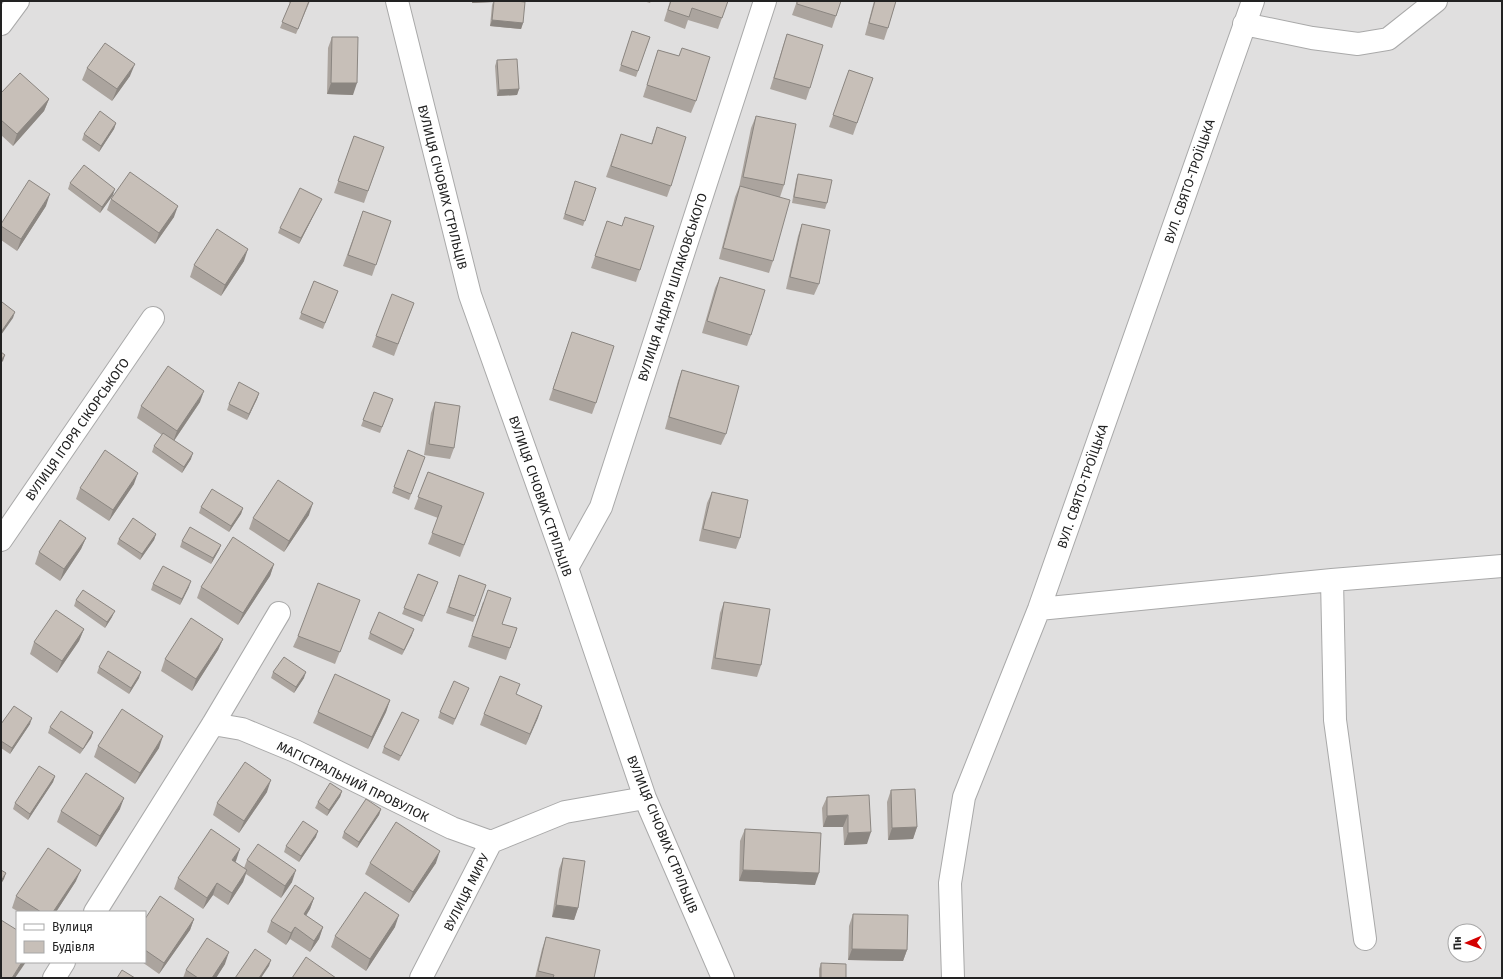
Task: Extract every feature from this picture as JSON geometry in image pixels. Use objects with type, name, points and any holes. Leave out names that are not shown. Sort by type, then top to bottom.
[{"type":"street","points":[[1,24],[18,1]]},
{"type":"street","name":"ВУЛИЦЯ СІЧОВИХ СТРІЛЬЦІВ","points":[[397,1],[470,294],[567,568],[646,798],[723,978]]},
{"type":"street","name":"ВУЛИЦЯ АНДРІЯ ШПАКОВСЬКОГО","points":[[567,568],[601,507],[765,1]]},
{"type":"street","name":"ВУЛ. СВЯТО-ТРОЇЦЬКА","points":[[953,978],[950,883],[964,797],[1039,609],[1253,1]]},
{"type":"street","points":[[1244,24],[1312,38],[1358,44],[1388,39],[1436,1]]},
{"type":"street","name":"ВУЛИЦЯ ІГОРЯ СІКОРСЬКОГО","points":[[1,540],[153,318]]},
{"type":"street","points":[[1039,609],[1332,580],[1502,566],[1502,562]]},
{"type":"street","points":[[1332,580],[1335,720],[1365,939]]},
{"type":"street","points":[[96,911],[213,724],[279,613]]},
{"type":"street","name":"МАГІСТРАЛЬНИЙ ПРОВУЛОК","points":[[213,724],[242,730],[288,748],[452,828],[491,842]]},
{"type":"street","name":"ВУЛИЦЯ МИРУ","points":[[421,978],[491,842],[565,812],[646,798]]},
{"type":"street","points":[[54,978],[63,963]]},
{"type":"shaded area","points":[[1,1],[1502,1],[1502,978],[1,978]]},
{"type":"building","points":[[291,1],[309,1],[298,29],[282,22]]},
{"type":"building","points":[[494,1],[525,2],[523,23],[492,20]]},
{"type":"building","points":[[671,1],[728,1],[722,18],[692,8],[689,17],[668,10]]},
{"type":"building","points":[[797,1],[841,1],[836,16],[797,4]]},
{"type":"building","points":[[875,1],[896,1],[888,28],[869,23]]},
{"type":"building","points":[[632,31],[650,37],[638,71],[621,65]]},
{"type":"building","points":[[787,34],[823,45],[810,88],[774,78]]},
{"type":"building","points":[[332,37],[358,37],[357,83],[331,83]]},
{"type":"building","points":[[105,43],[135,64],[117,89],[87,68]]},
{"type":"building","points":[[682,48],[710,57],[696,101],[647,85],[658,50],[679,56]]},
{"type":"building","points":[[517,59],[519,89],[499,90],[497,60]]},
{"type":"building","points":[[849,70],[873,78],[857,123],[833,115]]},
{"type":"building","points":[[20,73],[49,99],[17,134],[1,120],[1,93]]},
{"type":"building","points":[[100,111],[116,123],[101,146],[84,134]]},
{"type":"building","points":[[756,116],[796,124],[784,185],[743,177]]},
{"type":"building","points":[[657,127],[686,137],[671,186],[611,166],[621,134],[652,144]]},
{"type":"building","points":[[354,136],[384,147],[368,191],[338,181]]},
{"type":"building","points":[[84,165],[115,189],[102,207],[70,183]]},
{"type":"building","points":[[130,172],[178,206],[159,233],[111,199]]},
{"type":"building","points":[[798,174],[832,180],[827,203],[794,197]]},
{"type":"building","points":[[29,180],[50,194],[21,239],[1,226],[1,224]]},
{"type":"building","points":[[575,181],[596,188],[585,221],[565,214]]},
{"type":"building","points":[[740,186],[790,200],[773,261],[723,248]]},
{"type":"building","points":[[300,188],[322,199],[301,238],[280,228]]},
{"type":"building","points":[[363,211],[391,221],[376,265],[348,255]]},
{"type":"building","points":[[625,217],[654,226],[640,270],[595,256],[607,221],[622,226]]},
{"type":"building","points":[[802,224],[830,230],[819,284],[790,277]]},
{"type":"building","points":[[217,229],[248,249],[225,285],[194,265]]},
{"type":"building","points":[[720,277],[765,290],[751,335],[707,321]]},
{"type":"building","points":[[314,281],[338,291],[325,323],[301,313]]},
{"type":"building","points":[[392,294],[414,303],[398,344],[376,336]]},
{"type":"building","points":[[2,302],[15,312],[1,332],[1,303]]},
{"type":"building","points":[[572,332],[614,346],[596,403],[553,389]]},
{"type":"building","points":[[1,352],[5,355],[1,360]]},
{"type":"building","points":[[168,366],[204,391],[177,431],[141,406]]},
{"type":"building","points":[[682,370],[739,386],[726,434],[669,417]]},
{"type":"building","points":[[239,382],[259,393],[249,414],[229,404]]},
{"type":"building","points":[[374,392],[393,399],[382,427],[363,420]]},
{"type":"building","points":[[435,402],[460,406],[454,448],[429,444]]},
{"type":"building","points":[[163,433],[193,453],[184,467],[154,446]]},
{"type":"building","points":[[105,450],[138,473],[113,510],[80,488]]},
{"type":"building","points":[[408,450],[425,457],[411,494],[394,487]]},
{"type":"building","points":[[428,472],[484,493],[464,545],[432,533],[442,506],[418,497]]},
{"type":"building","points":[[278,480],[313,503],[289,541],[253,518]]},
{"type":"building","points":[[212,489],[243,508],[231,526],[201,507]]},
{"type":"building","points":[[712,492],[748,500],[740,538],[703,529]]},
{"type":"building","points":[[133,518],[156,534],[142,554],[119,539]]},
{"type":"building","points":[[60,520],[86,538],[64,569],[39,552]]},
{"type":"building","points":[[190,527],[221,545],[213,558],[182,541]]},
{"type":"building","points":[[233,537],[274,564],[243,613],[201,587]]},
{"type":"building","points":[[163,566],[191,581],[182,599],[153,584]]},
{"type":"building","points":[[418,574],[438,582],[424,616],[404,608]]},
{"type":"building","points":[[459,575],[486,585],[475,616],[449,607]]},
{"type":"building","points":[[318,583],[360,600],[340,652],[298,636]]},
{"type":"building","points":[[83,590],[115,611],[107,622],[76,600]]},
{"type":"building","points":[[488,590],[511,598],[502,624],[517,628],[510,648],[472,636]]},
{"type":"building","points":[[724,602],[770,609],[761,665],[715,658]]},
{"type":"building","points":[[56,610],[84,629],[62,661],[34,642]]},
{"type":"building","points":[[379,612],[414,629],[404,650],[370,633]]},
{"type":"building","points":[[191,618],[223,639],[196,679],[165,659]]},
{"type":"building","points":[[108,651],[141,672],[131,688],[99,667]]},
{"type":"building","points":[[284,657],[306,672],[296,687],[273,672]]},
{"type":"building","points":[[335,674],[390,700],[372,737],[318,712]]},
{"type":"building","points":[[500,676],[520,684],[516,694],[542,706],[530,734],[484,714]]},
{"type":"building","points":[[454,681],[469,688],[455,719],[440,712]]},
{"type":"building","points":[[14,706],[32,718],[12,748],[1,741],[1,724]]},
{"type":"building","points":[[122,709],[163,736],[140,773],[98,746]]},
{"type":"building","points":[[61,711],[93,732],[83,749],[50,727]]},
{"type":"building","points":[[402,712],[419,720],[401,756],[384,747]]},
{"type":"building","points":[[245,762],[271,780],[244,821],[217,803]]},
{"type":"building","points":[[39,766],[55,776],[30,814],[15,803]]},
{"type":"building","points":[[86,773],[124,798],[100,836],[61,811]]},
{"type":"building","points":[[330,783],[342,791],[329,810],[318,802]]},
{"type":"building","points":[[915,789],[917,827],[892,828],[891,790]]},
{"type":"building","points":[[869,795],[871,832],[848,833],[848,815],[827,816],[827,797]]},
{"type":"building","points":[[366,799],[381,809],[359,842],[344,832]]},
{"type":"building","points":[[303,821],[318,831],[301,856],[286,846]]},
{"type":"building","points":[[396,822],[440,851],[413,892],[370,863]]},
{"type":"building","points":[[211,829],[240,849],[232,860],[247,870],[232,893],[217,883],[207,898],[178,878]]},
{"type":"building","points":[[745,829],[821,833],[819,873],[743,870]]},
{"type":"building","points":[[258,844],[296,870],[285,886],[247,860]]},
{"type":"building","points":[[48,848],[81,870],[54,911],[39,911],[16,896]]},
{"type":"building","points":[[563,858],[585,861],[578,908],[556,905]]},
{"type":"building","points":[[1,870],[6,873],[1,881]]},
{"type":"building","points":[[295,885],[314,898],[304,914],[323,927],[314,941],[295,927],[291,933],[271,921]]},
{"type":"building","points":[[365,892],[399,915],[370,959],[335,936]]},
{"type":"building","points":[[160,896],[194,919],[164,963],[146,951],[146,917]]},
{"type":"building","points":[[853,914],[908,915],[907,950],[852,949]]},
{"type":"building","points":[[1,920],[16,929],[16,963],[21,963],[12,978],[1,978]]},
{"type":"building","points":[[546,937],[600,950],[594,978],[553,978],[554,975],[538,971]]},
{"type":"building","points":[[207,938],[229,952],[212,978],[198,978],[186,970]]},
{"type":"building","points":[[255,949],[271,960],[259,978],[235,978]]},
{"type":"building","points":[[306,957],[336,978],[292,978]]},
{"type":"building","points":[[821,963],[846,964],[846,978],[821,978]]},
{"type":"building","points":[[122,970],[135,978],[117,978]]}]
